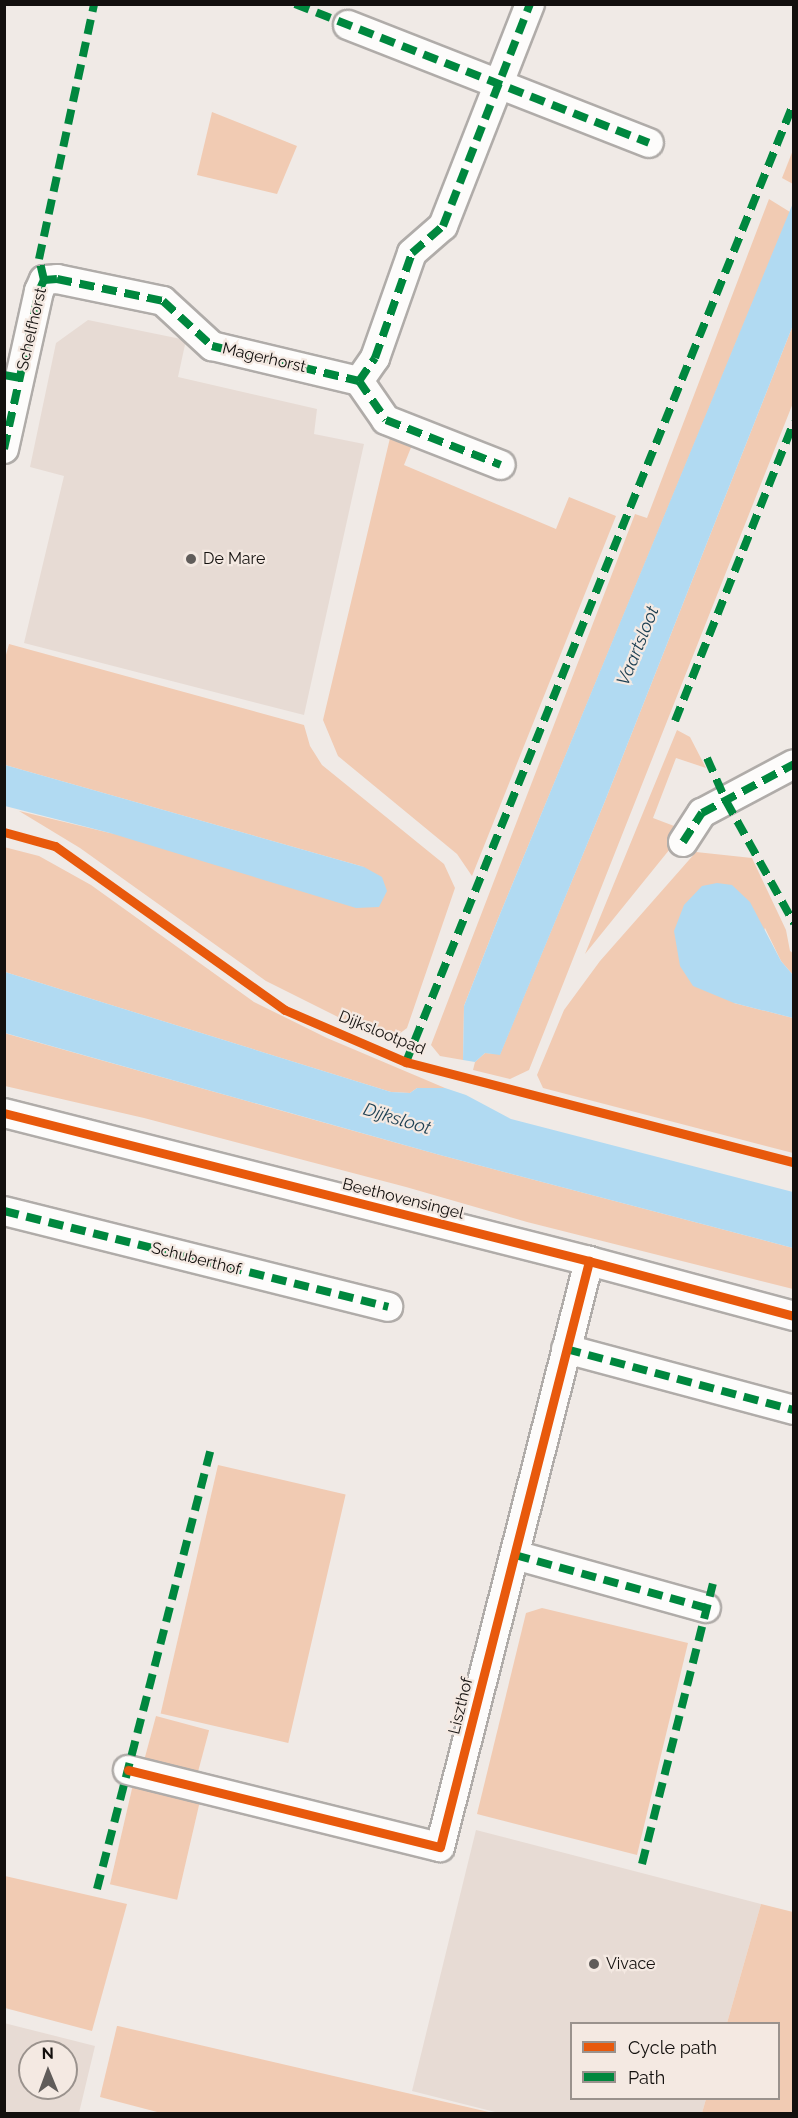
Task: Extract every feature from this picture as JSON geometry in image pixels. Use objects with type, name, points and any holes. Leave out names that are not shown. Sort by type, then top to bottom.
[{"type":"street","points":[[501,465],[387,420],[359,381],[375,358],[412,253],[443,226],[530,4]]},
{"type":"street","points":[[348,25],[649,143]]},
{"type":"street","name":"Magerhorst","points":[[44,280],[57,279],[163,301],[212,346],[359,381]]},
{"type":"street","name":"Schelfhorst","points":[[4,449],[13,376],[44,280]]},
{"type":"street","points":[[683,842],[702,813],[794,764]]},
{"type":"street","name":"Beethovensingel","points":[[4,1113],[589,1261],[794,1316]]},
{"type":"street","name":"Schuberthof","points":[[4,1211],[388,1307]]},
{"type":"street","name":"Liszthof","points":[[128,1770],[440,1847],[589,1261]]},
{"type":"street","points":[[566,1349],[794,1410]]},
{"type":"street","points":[[515,1555],[706,1608]]},
{"type":"shaded area","points":[[212,112],[297,146],[277,194],[197,175]]},
{"type":"shaded area","points":[[793,150],[793,184],[782,178]]},
{"type":"shaded area","points":[[769,199],[790,212],[464,1006],[463,1060],[440,1056],[431,1045],[635,514],[647,518]]},
{"type":"shaded area","name":"De Mare","points":[[88,320],[186,340],[178,377],[317,409],[314,434],[364,444],[304,715],[24,643],[64,476],[30,467],[56,343]]},
{"type":"shaded area","points":[[793,325],[793,403],[529,1070],[510,1079],[473,1070],[475,1062],[485,1053],[500,1054],[605,801]]},
{"type":"shaded area","points":[[390,438],[412,445],[404,465],[556,529],[569,497],[616,516],[472,876],[457,854],[338,756],[323,720]]},
{"type":"shaded area","points":[[9,644],[304,725],[310,746],[322,765],[444,864],[455,888],[407,1028],[399,1034],[340,1018],[266,981],[80,848],[19,811],[110,833],[364,867],[5,765],[4,662]]},
{"type":"shaded area","points":[[677,730],[690,737],[706,768],[676,758],[653,818],[682,829],[678,839],[585,954]]},
{"type":"shaded area","points":[[4,847],[39,856],[91,885],[254,1002],[327,1038],[445,1088],[417,1088],[410,1093],[391,1092],[5,972]]},
{"type":"shaded area","points":[[696,852],[752,858],[786,930],[790,951],[793,953],[793,975],[781,961],[765,928],[734,1003],[793,1018],[793,1153],[543,1088],[537,1075],[564,1010],[600,961]]},
{"type":"shaded area","points":[[4,1033],[440,1155],[793,1248],[793,1289],[527,1222],[406,1187],[144,1118],[5,1086]]},
{"type":"shaded area","points":[[218,1465],[346,1494],[288,1743],[161,1713]]},
{"type":"shaded area","points":[[542,1608],[688,1643],[637,1855],[477,1814],[526,1613]]},
{"type":"shaded area","points":[[156,1716],[209,1730],[198,1773],[145,1759]]},
{"type":"shaded area","points":[[134,1780],[201,1796],[177,1900],[110,1884]]},
{"type":"shaded area","name":"Vivace","points":[[476,1830],[761,1904],[727,2022],[570,2022],[570,2100],[706,2100],[702,2113],[499,2113],[412,2091]]},
{"type":"shaded area","points":[[5,1876],[127,1904],[92,2031],[5,2008]]},
{"type":"shaded area","points":[[761,1904],[793,1912],[793,2113],[702,2113],[706,2100],[780,2100],[780,2022],[727,2022]]},
{"type":"shaded area","points":[[4,2023],[71,2040],[18,2040],[18,2100],[78,2100],[78,2042],[95,2046],[79,2113],[5,2113]]},
{"type":"shaded area","points":[[117,2026],[493,2113],[161,2113],[100,2097]]},
{"type":"water","name":"Vaartsloot","points":[[793,203],[793,325],[605,801],[500,1055],[485,1053],[475,1062],[463,1060],[464,1006]]},
{"type":"water","points":[[5,765],[364,867],[382,877],[387,891],[379,907],[356,908],[110,833],[5,806]]},
{"type":"water","points":[[717,883],[732,885],[750,902],[781,961],[793,975],[793,1018],[734,1003],[693,986],[680,966],[674,931],[684,905],[702,886]]},
{"type":"water","name":"Dijksloot","points":[[5,972],[391,1092],[410,1093],[417,1088],[445,1088],[466,1095],[511,1119],[793,1192],[793,1248],[440,1155],[5,1033]]},
{"type":"marked path","points":[[4,449],[39,291],[44,280],[39,259],[94,4]]},
{"type":"marked path","points":[[295,4],[649,143]]},
{"type":"marked path","points":[[359,381],[375,358],[412,253],[443,226],[530,4]]},
{"type":"marked path","points":[[406,1062],[794,102]]},
{"type":"marked path","points":[[44,280],[57,279],[163,301],[212,346],[359,381],[386,420],[501,465]]},
{"type":"marked path","points":[[4,375],[21,378]]},
{"type":"marked path","points":[[675,721],[794,422]]},
{"type":"marked path","points":[[707,758],[726,801],[794,923]]},
{"type":"marked path","points":[[683,842],[702,813],[794,764]]},
{"type":"marked path","points":[[4,1211],[388,1307]]},
{"type":"marked path","points":[[566,1349],[794,1410]]},
{"type":"marked path","points":[[97,1889],[210,1451]]},
{"type":"marked path","points":[[515,1555],[706,1608]]},
{"type":"marked path","points":[[642,1864],[713,1584]]},
{"type":"cycle path","name":"Dijkslootpad","points":[[4,832],[55,846],[285,1010],[406,1062],[794,1162]]},
{"type":"cycle path","points":[[4,1113],[589,1261],[794,1316]]},
{"type":"cycle path","points":[[128,1770],[440,1847],[589,1261]]},
{"type":"place","name":"De Mare","points":[[191,559]]},
{"type":"place","name":"Vivace","points":[[594,1964]]}]
